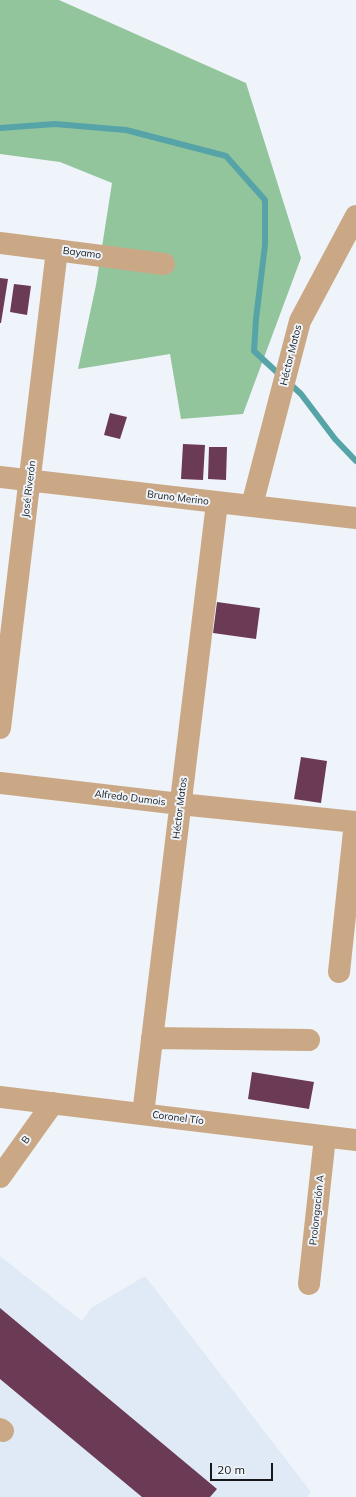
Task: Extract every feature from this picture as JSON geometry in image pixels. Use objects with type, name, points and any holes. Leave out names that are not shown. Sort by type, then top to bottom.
[{"type":"street","name":"Héctor Matos","points":[[252,505],[300,321],[356,216]]},
{"type":"street","name":"Bayamo","points":[[0,243],[164,264]]},
{"type":"street","name":"José Riverón","points":[[0,728],[57,250]]},
{"type":"street","name":"Bruno Merino","points":[[0,477],[356,518]]},
{"type":"street","name":"Héctor Matos","points":[[143,1114],[217,503]]},
{"type":"street","name":"Alfredo Dumois","points":[[0,783],[180,804],[356,822]]},
{"type":"street","points":[[339,972],[356,822]]},
{"type":"street","points":[[152,1038],[309,1040]]},
{"type":"street","name":"Coronel Tío","points":[[0,1097],[356,1140]]},
{"type":"street","name":"B","points":[[0,1177],[53,1103]]},
{"type":"street","name":"Prolongación A","points":[[309,1284],[325,1137]]},
{"type":"shaded area","points":[[0,1256],[82,1321],[91,1308],[145,1276],[311,1492],[307,1497],[0,1497]]},
{"type":"green space","points":[[0,0],[59,0],[246,83],[301,258],[243,414],[181,419],[170,354],[78,369],[96,285],[112,183],[60,162],[0,154]]},
{"type":"building","points":[[0,278],[8,279],[1,323],[0,323]]},
{"type":"building","points":[[14,284],[31,286],[27,315],[10,312]]},
{"type":"building","points":[[110,413],[127,417],[120,439],[104,435]]},
{"type":"building","points":[[183,444],[205,445],[203,480],[181,479]]},
{"type":"building","points":[[209,447],[227,447],[226,480],[208,479]]},
{"type":"building","points":[[217,602],[260,608],[256,639],[213,633]]},
{"type":"building","points":[[301,757],[327,761],[321,803],[294,799]]},
{"type":"building","points":[[252,1072],[314,1082],[309,1109],[248,1099]]},
{"type":"building","points":[[0,1308],[217,1489],[210,1497],[142,1497],[0,1379]]},
{"type":"waterway","points":[[0,128],[55,124],[126,130],[226,156],[265,200],[265,245],[256,319],[254,351],[281,376]]},
{"type":"waterway","points":[[288,382],[301,394],[335,439],[356,461]]}]
